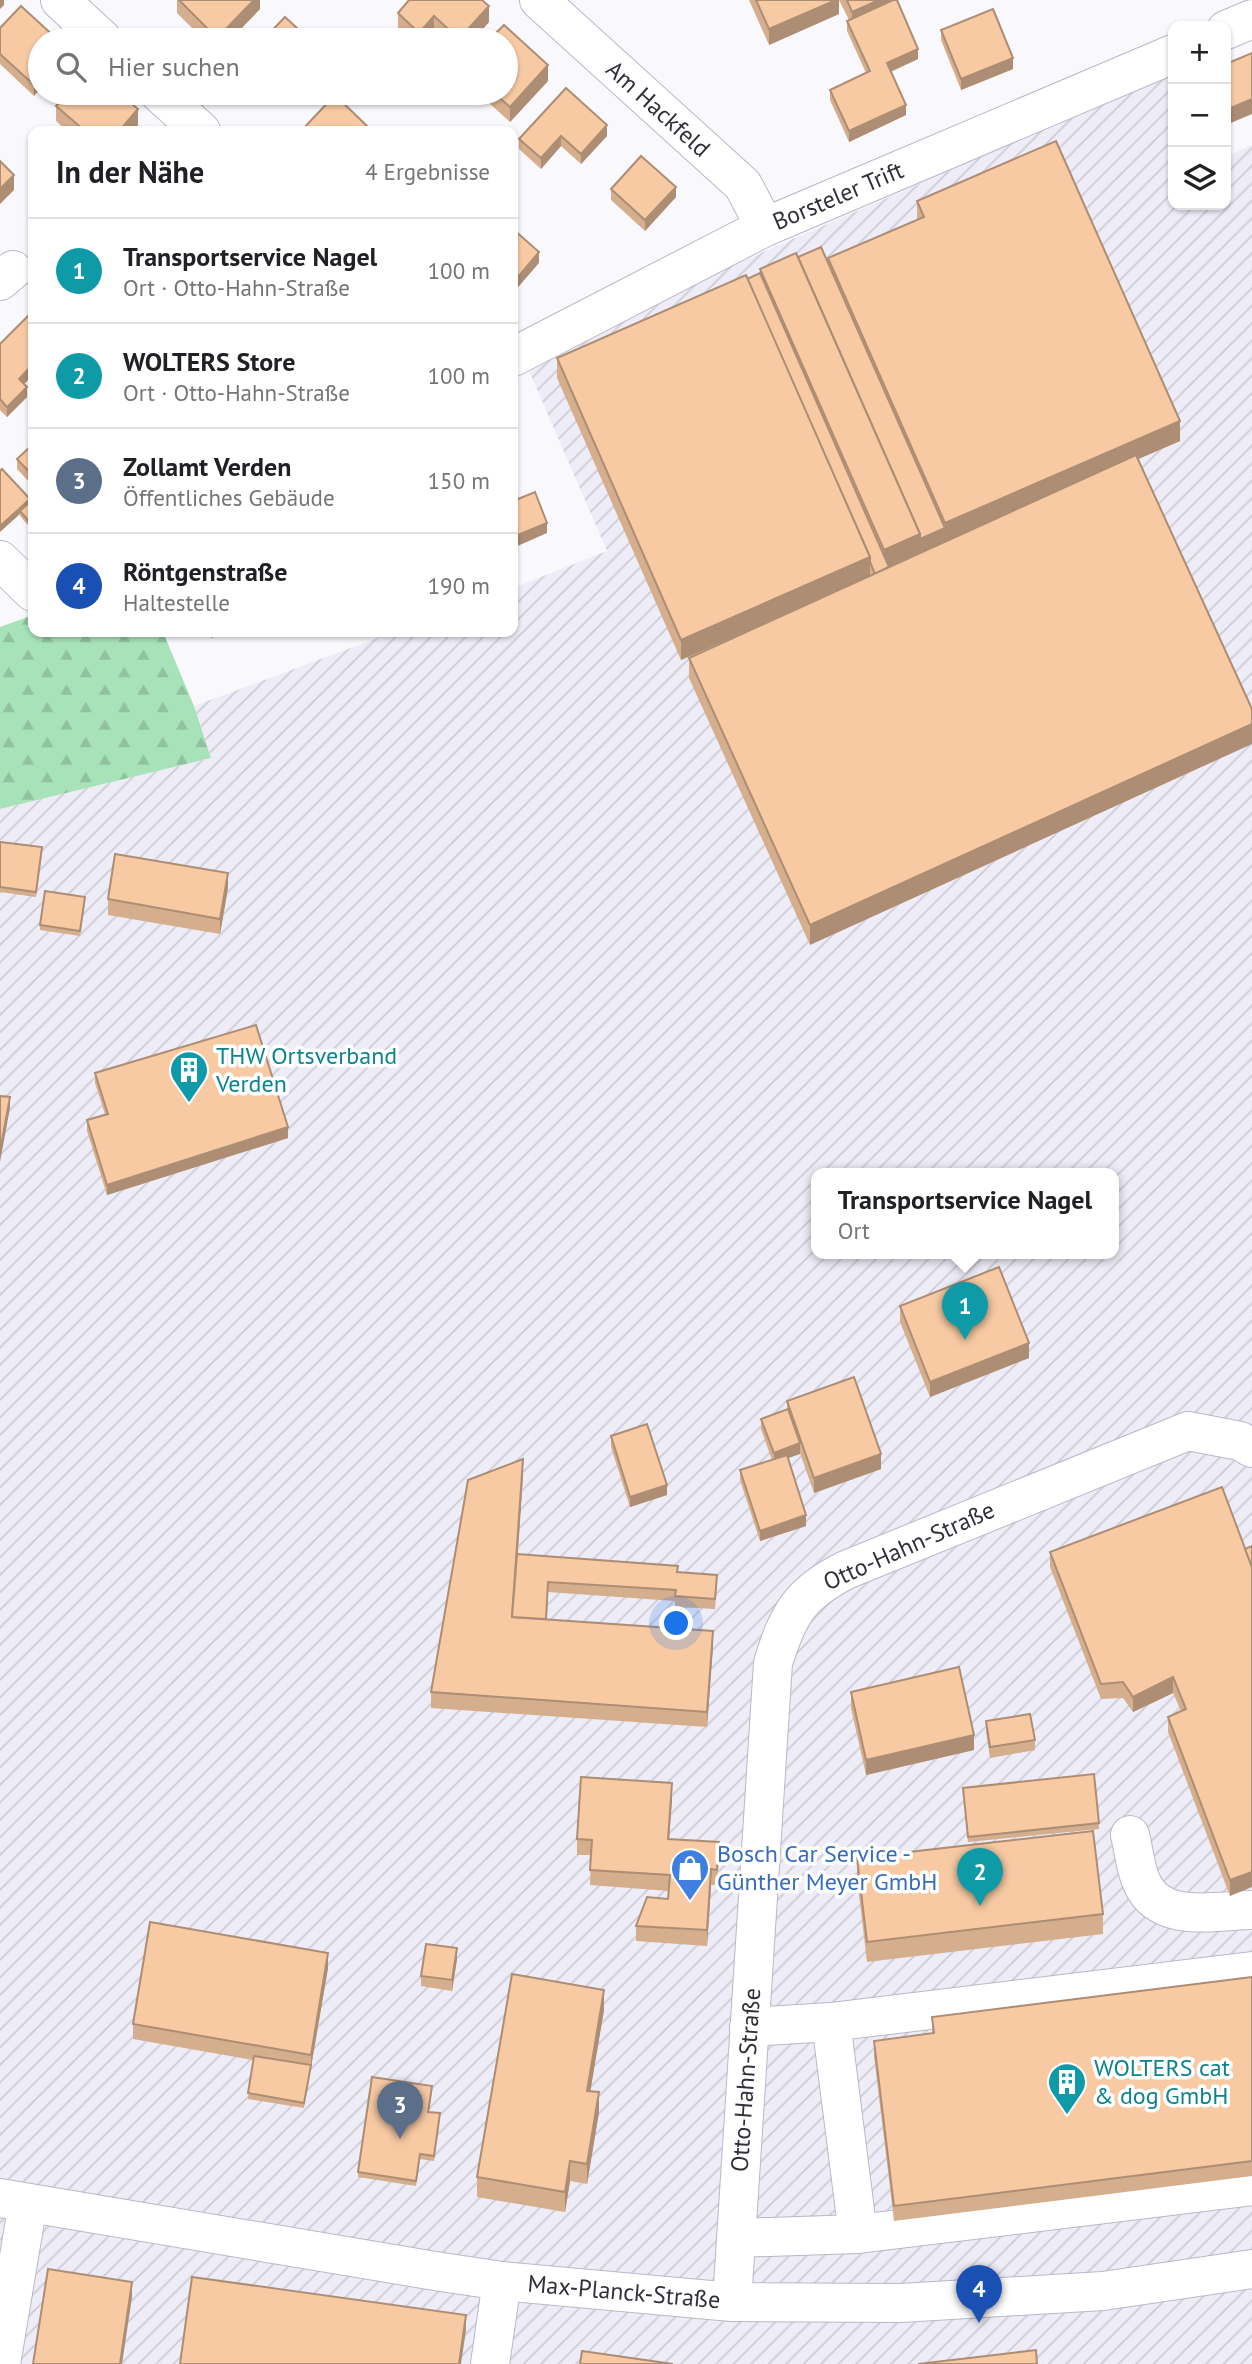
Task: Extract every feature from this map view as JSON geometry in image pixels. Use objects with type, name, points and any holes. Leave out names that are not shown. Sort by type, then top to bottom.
[{"type":"street","points":[[60,0],[90,28]]},
{"type":"street","name":"Am Hackfeld","points":[[538,0],[743,186],[765,227]]},
{"type":"street","points":[[1231,28],[1252,19]]},
{"type":"street","name":"Borsteler Trift","points":[[518,354],[765,227],[1168,56]]},
{"type":"street","points":[[172,105],[195,126]]},
{"type":"street","points":[[0,560],[28,587]]},
{"type":"street","name":"Otto-Hahn-Straße","points":[[732,2302],[773,1663],[781,1636],[798,1605],[817,1585],[846,1570],[1188,1431],[1240,1441],[1252,1448]]},
{"type":"street","points":[[1130,1835],[1142,1884],[1157,1902],[1175,1911],[1191,1913],[1252,1910]]},
{"type":"street","points":[[749,2027],[831,2022],[1252,1971]]},
{"type":"street","points":[[831,2022],[858,2234]]},
{"type":"street","points":[[736,2238],[858,2234],[1252,2186]]},
{"type":"street","points":[[1,2364],[14,2200]]},
{"type":"street","name":"Max-Planck-Straße","points":[[14,2200],[502,2281],[732,2302],[901,2303],[1103,2291],[1252,2269]]},
{"type":"street","points":[[490,2364],[502,2281]]},
{"type":"shaded area","points":[[1168,75],[1168,210],[1231,210],[1231,155],[1252,145],[1252,2364],[0,2364],[0,809],[211,758],[194,706],[380,637],[518,637],[518,586],[607,551],[523,357]]},
{"type":"green space","points":[[28,617],[28,637],[165,637],[194,706],[211,758],[0,809],[0,627]]},
{"type":"building","points":[[179,0],[254,0],[227,28],[207,28]]},
{"type":"building","points":[[409,0],[482,0],[489,6],[469,28],[447,28],[434,16],[423,28],[414,28],[398,13]]},
{"type":"building","points":[[756,0],[836,0],[769,29]]},
{"type":"building","points":[[847,0],[879,0],[852,12]]},
{"type":"building","points":[[897,0],[918,49],[887,63],[906,105],[849,131],[830,90],[870,71],[847,21]]},
{"type":"building","points":[[21,6],[45,28],[28,28],[28,80],[0,54],[0,28]]},
{"type":"building","points":[[993,9],[1013,58],[961,79],[941,30]]},
{"type":"building","points":[[285,17],[297,28],[274,28]]},
{"type":"building","points":[[518,38],[548,65],[518,98]]},
{"type":"building","points":[[1252,53],[1252,99],[1231,108],[1231,84],[1231,62]]},
{"type":"building","points":[[566,88],[607,125],[581,154],[561,136],[541,158],[519,139]]},
{"type":"building","points":[[133,105],[138,109],[123,126],[79,126],[56,106]]},
{"type":"building","points":[[326,105],[345,105],[367,126],[306,126]]},
{"type":"building","points":[[1056,141],[1180,421],[945,523],[828,258],[924,217],[917,201]]},
{"type":"building","points":[[641,156],[676,187],[645,220],[611,189]]},
{"type":"building","points":[[0,161],[14,175],[0,189]]},
{"type":"building","points":[[518,233],[539,252],[518,277]]},
{"type":"building","points":[[821,247],[945,528],[920,539],[798,257]]},
{"type":"building","points":[[796,253],[920,534],[884,550],[760,269]]},
{"type":"building","points":[[760,273],[889,567],[875,574],[870,557],[747,279]]},
{"type":"building","points":[[746,275],[870,557],[681,640],[557,358]]},
{"type":"building","points":[[28,316],[28,369],[19,379],[27,387],[7,407],[0,399],[0,344]]},
{"type":"building","points":[[28,449],[28,471],[17,459]]},
{"type":"building","points":[[1136,455],[1252,709],[1252,724],[810,925],[689,658]]},
{"type":"building","points":[[2,469],[28,497],[28,501],[0,526]]},
{"type":"building","points":[[535,492],[547,523],[518,535],[518,499]]},
{"type":"building","points":[[28,504],[28,520],[20,511]]},
{"type":"building","points":[[0,842],[42,847],[36,892],[0,887]]},
{"type":"building","points":[[115,854],[228,873],[220,919],[108,899]]},
{"type":"building","points":[[45,891],[85,897],[80,931],[40,925]]},
{"type":"building","name":"THW Ortsverband Verden","points":[[256,1025],[288,1127],[107,1185],[87,1120],[108,1114],[95,1073]]},
{"type":"building","points":[[0,1096],[10,1097],[0,1151]]},
{"type":"building","points":[[999,1267],[1029,1343],[930,1382],[900,1306]]},
{"type":"building","points":[[854,1377],[881,1454],[814,1478],[787,1401]]},
{"type":"building","points":[[788,1409],[800,1443],[774,1453],[761,1419]]},
{"type":"building","points":[[647,1424],[667,1485],[630,1497],[611,1436]]},
{"type":"building","points":[[787,1455],[806,1515],[760,1531],[740,1470]]},
{"type":"building","points":[[523,1459],[512,1617],[713,1631],[707,1712],[431,1692],[468,1480]]},
{"type":"building","points":[[1222,1487],[1252,1567],[1252,1872],[1230,1880],[1168,1717],[1186,1709],[1173,1677],[1133,1697],[1123,1682],[1101,1684],[1050,1552]]},
{"type":"building","points":[[1252,1546],[1252,1567],[1245,1549]]},
{"type":"building","points":[[517,1554],[678,1566],[677,1572],[717,1575],[715,1599],[675,1596],[676,1590],[548,1582],[546,1619],[512,1617]]},
{"type":"building","points":[[959,1667],[974,1735],[866,1760],[851,1692]]},
{"type":"building","points":[[1030,1714],[1035,1740],[990,1747],[986,1721]]},
{"type":"building","points":[[1094,1774],[1099,1823],[968,1837],[963,1788]]},
{"type":"building","points":[[581,1777],[672,1783],[668,1839],[719,1842],[717,1870],[711,1869],[707,1930],[636,1926],[647,1897],[668,1899],[670,1875],[590,1870],[592,1840],[577,1839]]},
{"type":"building","points":[[1093,1831],[1103,1914],[867,1942],[857,1858]]},
{"type":"building","points":[[150,1922],[328,1953],[311,2055],[133,2024]]},
{"type":"building","points":[[426,1944],[457,1948],[452,1980],[421,1976]]},
{"type":"building","points":[[512,1974],[604,1990],[587,2091],[599,2092],[587,2164],[570,2161],[565,2192],[477,2177]]},
{"type":"building","name":"WOLTERS cat & dog GmbH","points":[[1252,1977],[1252,2161],[894,2206],[874,2041],[934,2033],[932,2017]]},
{"type":"building","points":[[254,2056],[311,2065],[304,2103],[248,2093]]},
{"type":"building","points":[[372,2077],[432,2086],[428,2112],[440,2113],[434,2156],[420,2154],[416,2181],[358,2172]]},
{"type":"building","points":[[48,2269],[132,2282],[120,2364],[33,2364]]},
{"type":"building","points":[[192,2277],[466,2315],[459,2364],[180,2364]]},
{"type":"building","points":[[1036,2350],[1037,2364],[918,2364]]},
{"type":"building","points":[[582,2351],[673,2364],[580,2364]]},
{"type":"place","name":"THW Ortsverband Verden","points":[[189,1104]]},
{"type":"place","name":"Transportservice Nagel","points":[[965,1340]]},
{"type":"place","name":"Bosch Car Service - Günther Meyer GmbH","points":[[690,1902]]},
{"type":"place","name":"WOLTERS Store","points":[[980,1906]]},
{"type":"place","name":"WOLTERS cat & dog GmbH","points":[[1067,2116]]},
{"type":"place","name":"Zollamt Verden","points":[[400,2139]]},
{"type":"place","name":"Röntgenstraße","points":[[979,2323]]}]
